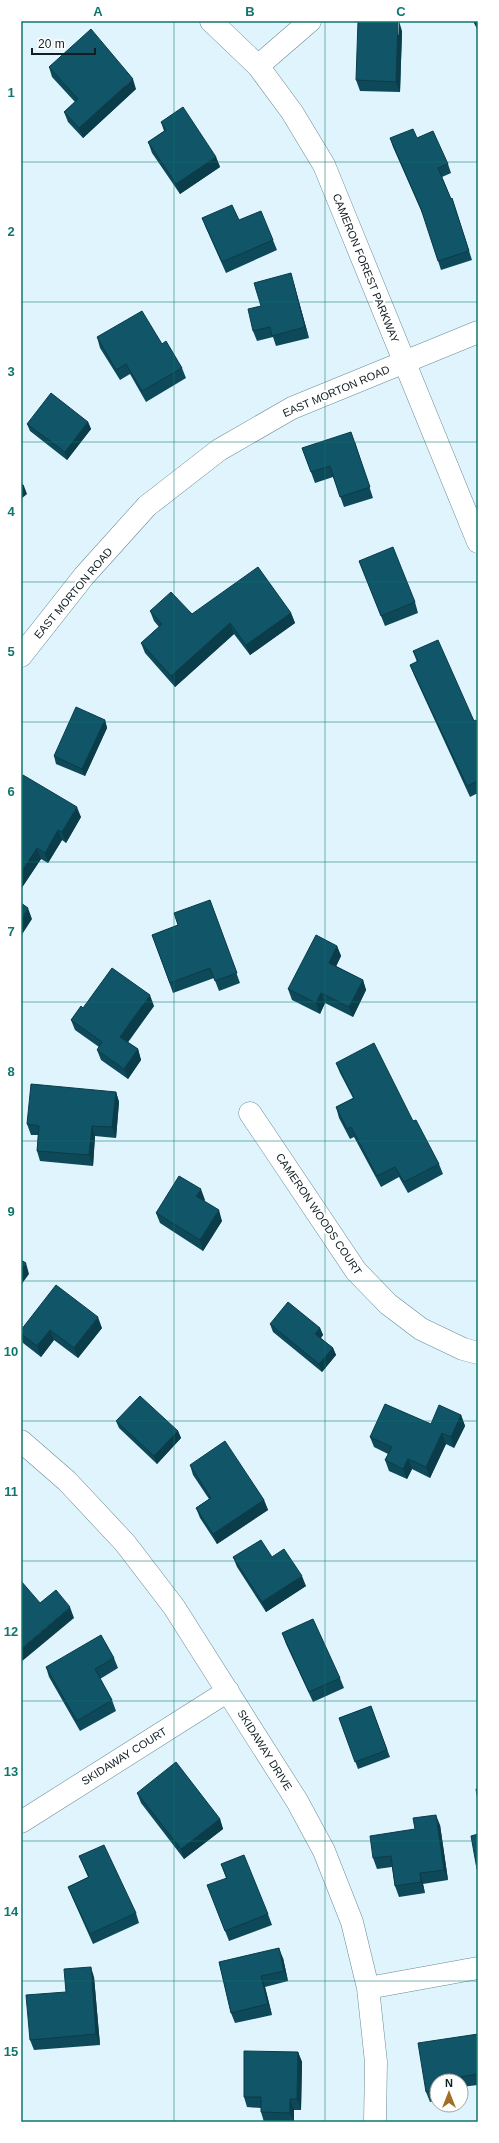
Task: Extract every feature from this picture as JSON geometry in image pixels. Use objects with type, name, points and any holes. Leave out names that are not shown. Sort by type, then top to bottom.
[{"type":"street","name":"CAMERON FOREST PARKWAY","points":[[210,21],[258,66],[292,112],[324,165],[478,542]]},
{"type":"street","points":[[258,66],[310,21]]},
{"type":"street","name":"EAST MORTON ROAD","points":[[21,656],[84,576],[147,506],[219,450],[292,408],[478,332]]},
{"type":"street","name":"CAMERON WOODS COURT","points":[[250,1113],[356,1271],[388,1304],[421,1329],[463,1349],[478,1353]]},
{"type":"street","name":"SKIDAWAY DRIVE","points":[[21,1440],[67,1481],[125,1543],[174,1607],[297,1801],[324,1851],[352,1922],[368,1988],[376,2062],[375,2122]]},
{"type":"street","name":"SKIDAWAY COURT","points":[[21,1822],[228,1691]]},
{"type":"street","points":[[368,1988],[478,1968]]},
{"type":"building","points":[[358,21],[398,21],[396,82],[356,80]]},
{"type":"building","points":[[474,21],[478,21],[478,24],[476,25]]},
{"type":"building","points":[[91,29],[133,79],[79,128],[64,112],[78,99],[49,67]]},
{"type":"building","points":[[183,107],[216,157],[176,184],[148,142],[166,130],[161,122]]},
{"type":"building","points":[[413,129],[417,138],[433,131],[448,164],[438,168],[451,199],[452,198],[469,251],[438,261],[421,209],[390,138]]},
{"type":"building","points":[[232,205],[239,220],[261,211],[273,240],[222,262],[202,218]]},
{"type":"building","points":[[291,273],[305,327],[272,336],[270,327],[253,331],[248,309],[261,306],[254,283]]},
{"type":"building","points":[[142,311],[162,344],[166,341],[182,368],[142,391],[126,364],[116,370],[97,337]]},
{"type":"building","points":[[51,393],[88,422],[65,452],[27,424]]},
{"type":"building","points":[[351,432],[370,487],[340,497],[330,466],[311,472],[302,448]]},
{"type":"building","points":[[393,547],[415,602],[381,616],[359,561]]},
{"type":"building","points":[[258,567],[291,613],[246,645],[230,623],[171,676],[141,643],[162,624],[150,611],[171,592],[192,614]]},
{"type":"building","points":[[438,640],[474,721],[476,720],[478,725],[478,781],[467,786],[410,665],[418,661],[413,651]]},
{"type":"building","points":[[76,707],[105,720],[82,769],[54,756]]},
{"type":"building","points":[[23,775],[77,807],[62,832],[58,830],[45,853],[37,848],[21,873],[21,779]]},
{"type":"building","points":[[210,900],[237,973],[215,981],[210,968],[170,983],[152,935],[178,925],[174,913]]},
{"type":"building","points":[[21,903],[28,908],[21,920]]},
{"type":"building","points":[[316,935],[337,946],[329,963],[363,980],[349,1007],[321,993],[316,1003],[288,989]]},
{"type":"building","points":[[112,968],[150,995],[120,1037],[138,1049],[124,1069],[97,1050],[102,1042],[71,1020],[81,1006],[83,1008]]},
{"type":"building","points":[[374,1043],[413,1121],[416,1120],[439,1164],[404,1182],[395,1167],[377,1176],[351,1127],[347,1129],[336,1107],[354,1098],[336,1063]]},
{"type":"building","points":[[31,1084],[116,1092],[112,1127],[92,1126],[89,1155],[37,1151],[39,1126],[27,1124]]},
{"type":"building","points":[[179,1176],[201,1189],[196,1196],[219,1210],[200,1240],[156,1213]]},
{"type":"building","points":[[21,1260],[26,1263],[21,1270]]},
{"type":"building","points":[[56,1285],[98,1317],[74,1348],[50,1330],[37,1346],[21,1334],[21,1330]]},
{"type":"building","points":[[288,1302],[320,1328],[315,1334],[333,1348],[319,1364],[270,1324]]},
{"type":"building","points":[[140,1396],[178,1431],[154,1456],[116,1421]]},
{"type":"building","points":[[385,1404],[431,1424],[439,1405],[461,1415],[451,1437],[442,1433],[426,1467],[408,1459],[403,1469],[385,1460],[392,1447],[370,1437]]},
{"type":"building","points":[[225,1441],[264,1500],[213,1534],[196,1508],[211,1498],[190,1465]]},
{"type":"building","points":[[261,1540],[272,1557],[284,1549],[302,1576],[262,1602],[233,1557]]},
{"type":"building","points":[[21,1581],[40,1603],[56,1590],[70,1607],[21,1649]]},
{"type":"building","points":[[313,1619],[340,1678],[309,1692],[282,1633]]},
{"type":"building","points":[[101,1635],[114,1658],[95,1669],[112,1700],[77,1721],[46,1667]]},
{"type":"building","points":[[371,1706],[387,1750],[355,1762],[339,1718]]},
{"type":"building","points":[[176,1762],[220,1819],[181,1849],[137,1793]]},
{"type":"building","points":[[476,1789],[478,1789],[478,1800]]},
{"type":"building","points":[[436,1815],[444,1870],[420,1873],[421,1882],[395,1886],[391,1856],[373,1858],[370,1836],[415,1829],[413,1818]]},
{"type":"building","points":[[478,1834],[478,1868],[477,1869],[471,1836]]},
{"type":"building","points":[[104,1845],[136,1913],[90,1934],[68,1887],[89,1877],[79,1856]]},
{"type":"building","points":[[244,1855],[268,1914],[225,1931],[207,1885],[227,1878],[221,1864]]},
{"type":"building","points":[[279,1948],[284,1971],[261,1976],[268,2004],[231,2013],[219,1962]]},
{"type":"building","points":[[91,1967],[96,2034],[30,2040],[26,1995],[66,1992],[64,1969]]},
{"type":"building","points":[[478,2034],[478,2074],[469,2076],[469,2073],[429,2073],[429,2091],[426,2092],[418,2043]]},
{"type":"building","points":[[244,2051],[298,2052],[297,2099],[290,2099],[290,2113],[261,2112],[261,2097],[244,2097]]}]
